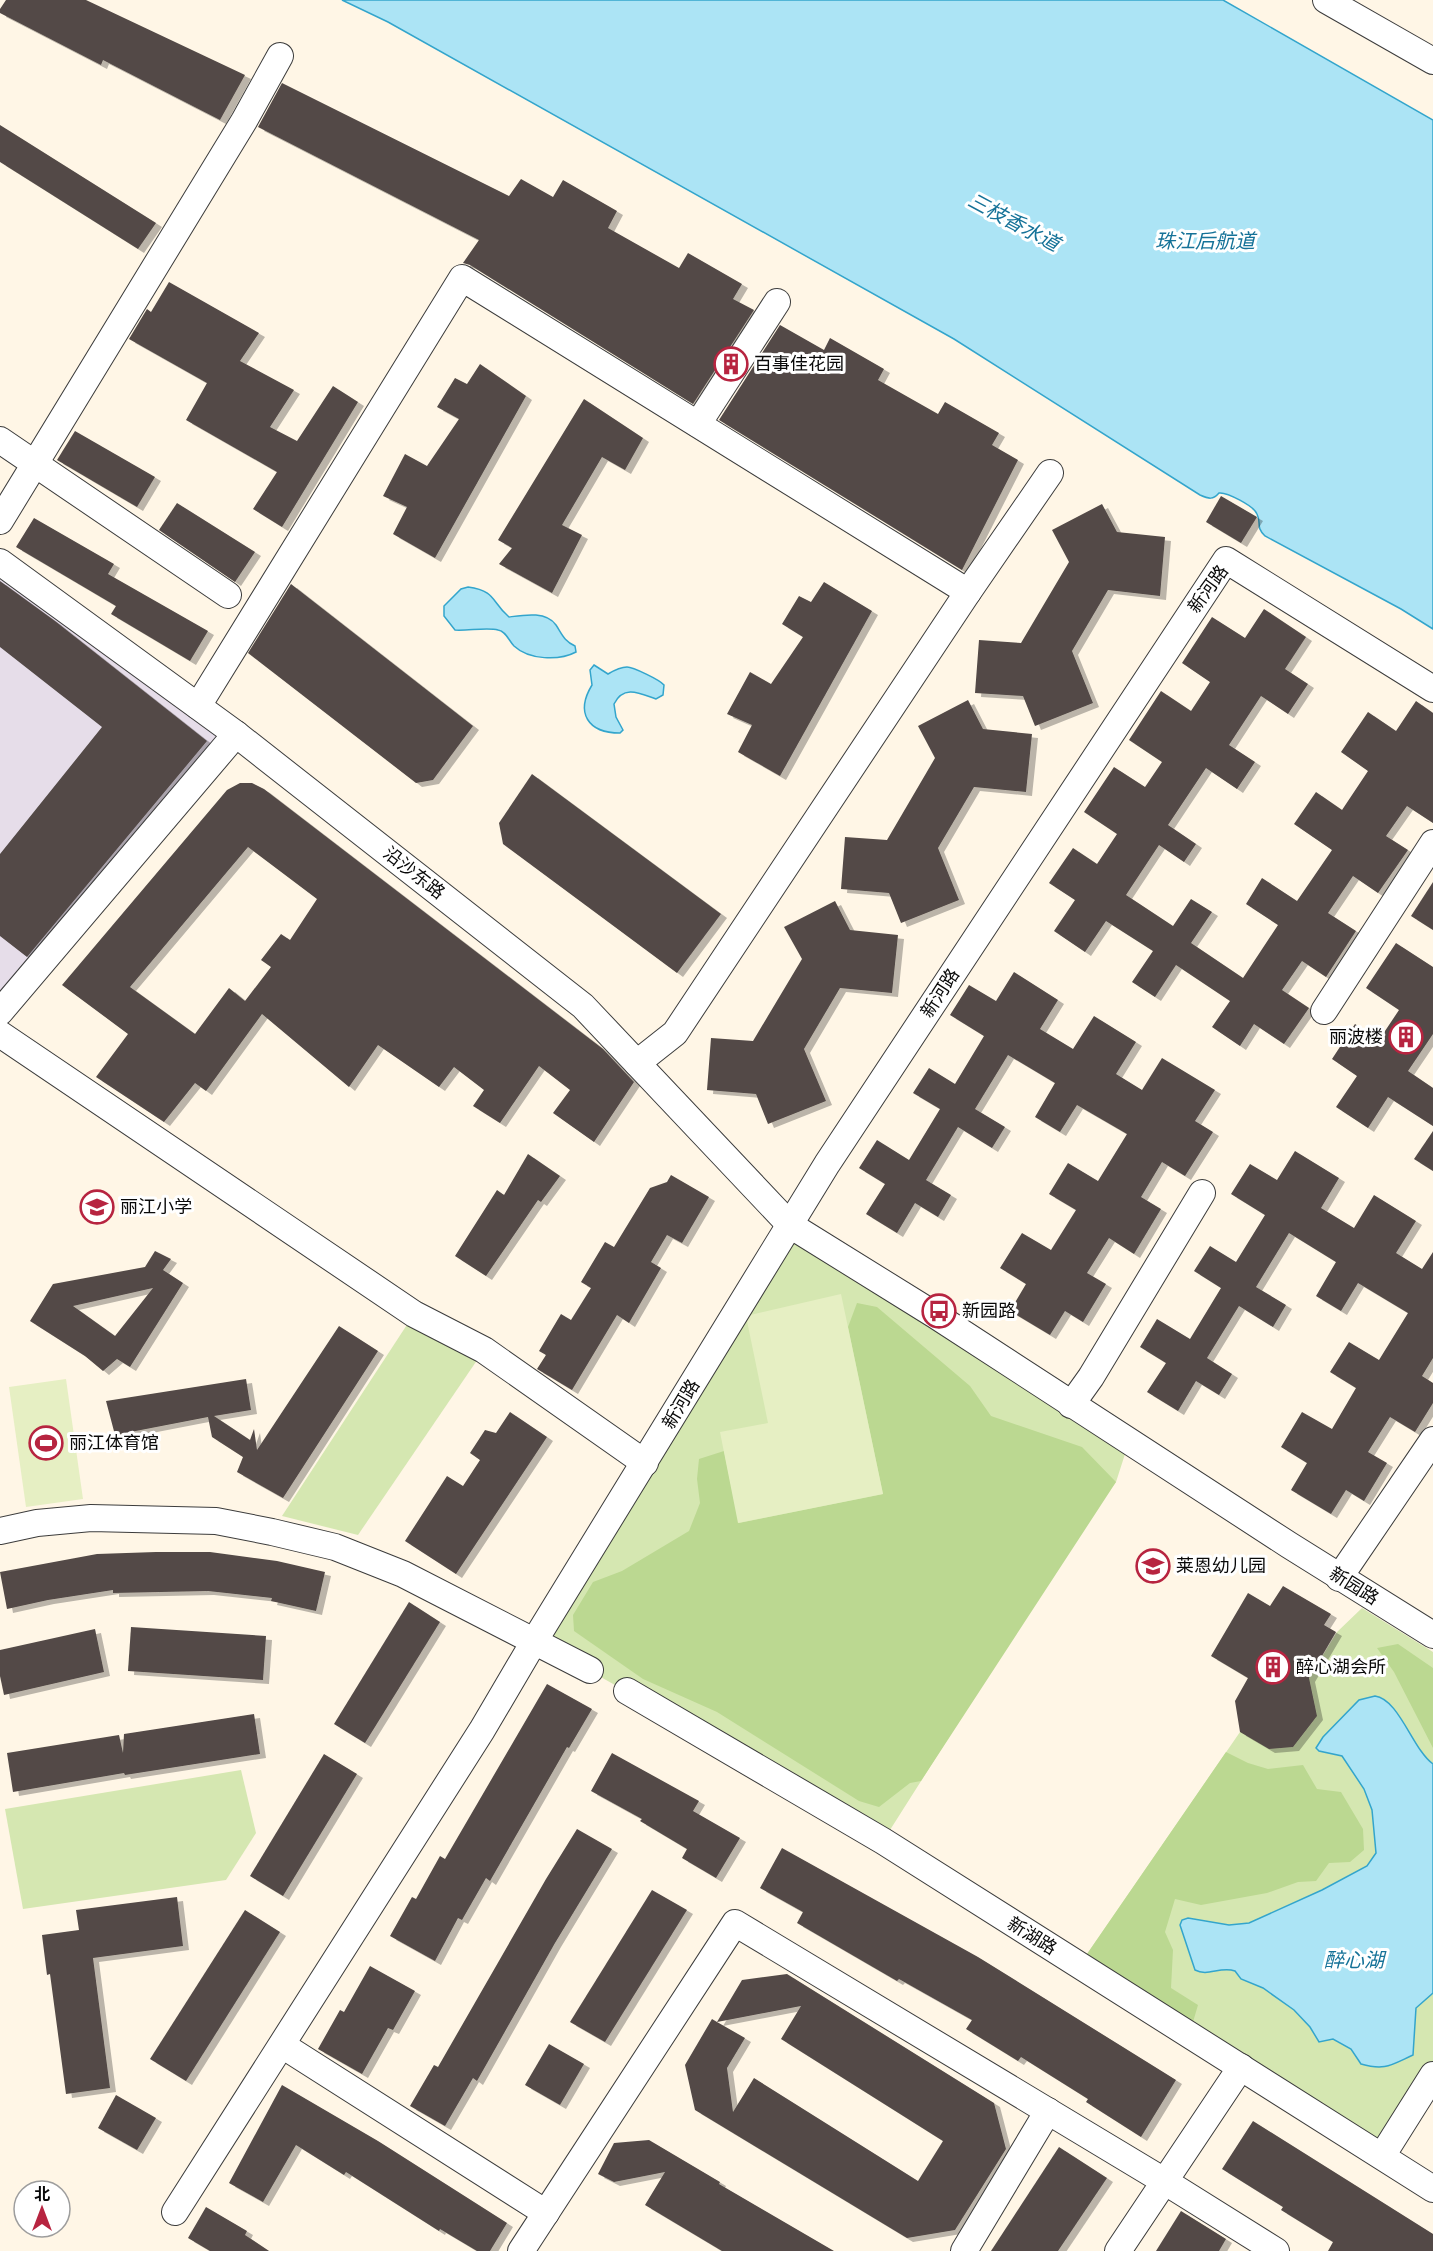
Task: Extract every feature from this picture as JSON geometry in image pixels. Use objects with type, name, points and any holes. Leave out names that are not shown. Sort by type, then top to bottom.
[{"type":"street","points":[[1326,0],[1433,61]]},
{"type":"street","points":[[0,521],[244,121],[280,56]]},
{"type":"street","points":[[198,706],[462,278],[968,592]]},
{"type":"street","points":[[698,424],[777,302]]},
{"type":"street","points":[[0,440],[228,595]]},
{"type":"street","points":[[637,1063],[675,1034],[968,592],[1050,473]]},
{"type":"street","name":"新河路","points":[[175,2212],[482,1730],[840,1144],[1226,560],[1433,689]]},
{"type":"street","name":"沿沙东路","points":[[0,562],[236,734],[584,1006],[790,1225]]},
{"type":"street","points":[[0,1012],[236,734]]},
{"type":"street","points":[[1324,1011],[1433,843]]},
{"type":"street","points":[[0,1034],[414,1314],[484,1350],[645,1463]]},
{"type":"street","points":[[1071,1405],[1091,1377],[1202,1193]]},
{"type":"street","name":"新园路","points":[[790,1225],[935,1316],[1339,1578],[1433,1635]]},
{"type":"street","points":[[1339,1578],[1433,1440]]},
{"type":"street","points":[[0,1531],[37,1523],[91,1518],[216,1521],[272,1532],[335,1547],[403,1574],[590,1670]]},
{"type":"street","name":"新湖路","points":[[627,1691],[893,1848],[1433,2189]]},
{"type":"street","points":[[521,2251],[735,1923],[1164,2181],[1263,2248]]},
{"type":"street","points":[[282,2045],[546,2213]]},
{"type":"street","points":[[1118,2251],[1241,2067]]},
{"type":"street","points":[[1382,2156],[1433,2075]]},
{"type":"street","points":[[964,2251],[1048,2111]]},
{"type":"shaded area","points":[[0,558],[236,734],[0,1012]]},
{"type":"green space","points":[[789,1227],[1126,1451],[1116,1482],[1050,1567],[1022,1622],[883,1841],[741,1756],[535,1640]]},
{"type":"green space","points":[[841,1294],[883,1494],[738,1523],[720,1432],[768,1423],[746,1316]]},
{"type":"green space","points":[[857,1303],[877,1307],[970,1386],[991,1416],[1082,1447],[1116,1482],[921,1781],[910,1783],[879,1807],[859,1801],[717,1712],[643,1679],[574,1631],[573,1615],[593,1582],[622,1571],[689,1531],[700,1503],[697,1479],[699,1459],[724,1451],[739,1523],[883,1494],[848,1327]]},
{"type":"green space","points":[[414,1314],[484,1350],[358,1535],[282,1516]]},
{"type":"green space","name":"丽江体育馆","points":[[66,1379],[83,1499],[26,1507],[9,1387]]},
{"type":"green space","points":[[1362,1608],[1433,1652],[1433,2075],[1388,2145],[1087,1954],[1240,1732],[1309,1678],[1337,1632]]},
{"type":"green space","points":[[1398,1644],[1433,1668],[1433,1748],[1394,1672],[1377,1648]]},
{"type":"green space","points":[[1226,1752],[1248,1763],[1268,1769],[1303,1765],[1317,1789],[1341,1792],[1363,1829],[1364,1850],[1350,1862],[1329,1863],[1316,1881],[1298,1882],[1267,1893],[1201,1905],[1175,1899],[1165,1932],[1173,1950],[1171,1988],[1198,2005],[1193,2022],[1087,1954]]},
{"type":"green space","points":[[241,1770],[256,1833],[226,1880],[23,1909],[5,1809]]},
{"type":"water","name":"珠江后航道","points":[[342,0],[1223,0],[1433,120],[1433,629],[1401,609],[1265,536],[1260,530],[1255,511],[1240,500],[1223,493],[1211,498],[1200,495],[954,339],[388,22]]},
{"type":"water","points":[[468,587],[489,594],[509,617],[534,615],[552,621],[566,640],[575,646],[576,652],[561,657],[544,658],[520,651],[501,631],[494,629],[455,630],[444,616],[444,606],[461,589]]},
{"type":"water","points":[[594,665],[608,674],[625,667],[640,671],[664,685],[663,695],[656,699],[633,692],[623,694],[614,704],[616,717],[623,730],[620,733],[600,729],[588,720],[585,712],[587,695],[592,685],[590,670]]},
{"type":"water","name":"醉心湖","points":[[1375,1696],[1384,1699],[1399,1715],[1419,1748],[1433,1764],[1433,1993],[1416,2008],[1413,2055],[1382,2067],[1361,2064],[1351,2049],[1333,2039],[1319,2042],[1310,2027],[1294,2010],[1263,1988],[1241,1979],[1235,1971],[1200,1972],[1195,1970],[1180,1925],[1182,1920],[1188,1918],[1229,1925],[1249,1923],[1322,1890],[1367,1866],[1376,1853],[1372,1810],[1364,1789],[1342,1756],[1319,1751],[1316,1748],[1323,1737],[1359,1700]]},
{"type":"building","points":[[6,0],[86,0],[245,75],[220,120],[103,60],[101,65],[0,13]]},
{"type":"building","points":[[282,83],[509,196],[521,179],[553,197],[563,180],[617,211],[608,228],[679,268],[688,253],[742,284],[733,299],[754,310],[693,404],[470,265],[463,263],[479,240],[258,127]]},
{"type":"building","points":[[0,125],[156,223],[138,249],[0,162]]},
{"type":"building","points":[[169,282],[259,333],[240,361],[294,390],[270,427],[297,441],[333,386],[358,402],[282,527],[253,509],[277,472],[186,420],[207,383],[129,339],[147,309],[151,312]]},
{"type":"building","points":[[780,325],[824,350],[830,338],[884,369],[878,380],[938,414],[945,402],[999,433],[992,445],[1018,460],[962,570],[719,420]]},
{"type":"building","points":[[480,364],[526,396],[435,558],[393,534],[407,507],[383,496],[405,454],[427,466],[459,419],[437,407],[455,378],[467,384]]},
{"type":"building","points":[[584,399],[643,438],[625,470],[602,457],[562,525],[582,535],[552,593],[499,564],[512,548],[498,540]]},
{"type":"building","points":[[75,431],[155,477],[137,507],[57,460]]},
{"type":"building","points":[[1221,496],[1257,517],[1241,543],[1206,522]]},
{"type":"building","points":[[177,503],[255,552],[235,582],[159,530]]},
{"type":"building","points":[[1102,504],[1117,532],[1165,537],[1160,596],[1108,590],[1072,651],[1093,703],[1035,726],[1023,696],[975,693],[979,640],[1021,643],[1069,562],[1052,530]]},
{"type":"building","points":[[34,518],[114,564],[108,574],[208,631],[190,661],[111,614],[116,606],[16,547]]},
{"type":"building","points":[[0,581],[55,621],[207,741],[27,957],[0,936],[0,854],[102,727],[0,647]]},
{"type":"building","points":[[824,582],[872,611],[780,776],[738,752],[752,725],[727,714],[750,672],[771,684],[803,637],[782,624],[799,596],[811,602]]},
{"type":"building","points":[[291,584],[473,726],[433,780],[416,783],[248,653]]},
{"type":"building","points":[[1264,609],[1306,637],[1285,669],[1308,684],[1288,714],[1261,696],[1229,745],[1255,762],[1237,789],[1206,768],[1168,825],[1196,844],[1184,862],[1159,845],[1126,895],[1173,926],[1191,899],[1212,912],[1191,943],[1243,978],[1278,925],[1246,904],[1262,878],[1297,901],[1332,850],[1294,824],[1316,792],[1342,810],[1368,771],[1341,752],[1368,712],[1396,731],[1416,701],[1433,713],[1433,823],[1407,806],[1386,836],[1408,850],[1378,893],[1353,876],[1328,913],[1356,931],[1326,977],[1302,961],[1282,990],[1309,1008],[1284,1044],[1254,1024],[1240,1046],[1212,1027],[1230,1001],[1176,965],[1155,997],[1132,982],[1153,951],[1106,921],[1085,952],[1054,931],[1075,900],[1049,883],[1073,848],[1097,864],[1117,834],[1084,812],[1114,767],[1145,787],[1162,762],[1129,740],[1161,691],[1191,711],[1210,682],[1182,663],[1212,617],[1245,638]]},
{"type":"building","points":[[968,700],[983,729],[1032,734],[1026,792],[974,787],[938,848],[959,900],[901,923],[889,893],[841,889],[845,837],[887,840],[935,758],[918,726]]},
{"type":"building","points":[[532,774],[721,914],[677,973],[503,844],[499,823]]},
{"type":"building","points":[[240,783],[252,783],[264,789],[603,1049],[634,1082],[594,1142],[553,1113],[570,1090],[539,1066],[500,1123],[473,1106],[484,1090],[454,1067],[439,1087],[378,1045],[349,1087],[262,1014],[206,1091],[195,1083],[164,1122],[96,1077],[128,1034],[62,985],[227,790]],"holes":[[[248,847],[317,899],[290,940],[281,934],[261,960],[271,967],[245,1001],[229,988],[195,1034],[130,987]]]},
{"type":"building","points":[[1433,882],[1433,930],[1411,916]]},
{"type":"building","points":[[835,901],[850,930],[898,935],[892,993],[840,988],[804,1049],[826,1101],[768,1124],[756,1094],[707,1090],[711,1038],[753,1041],[802,959],[784,927]]},
{"type":"building","name":"丽波楼","points":[[1396,943],[1433,967],[1433,1034],[1408,1071],[1433,1088],[1433,1126],[1388,1097],[1368,1128],[1336,1107],[1357,1076],[1332,1059],[1355,1024],[1379,1040],[1399,1010],[1366,988]]},
{"type":"building","points":[[1014,972],[1058,1000],[1040,1029],[1073,1049],[1094,1016],[1136,1042],[1116,1074],[1142,1090],[1162,1058],[1215,1090],[1195,1121],[1213,1132],[1185,1176],[1162,1162],[1141,1197],[1161,1209],[1134,1254],[1109,1238],[1087,1273],[1106,1284],[1083,1322],[1065,1311],[1050,1335],[1010,1311],[1026,1284],[1000,1268],[1022,1233],[1051,1250],[1076,1210],[1049,1194],[1068,1163],[1098,1181],[1127,1134],[1077,1105],[1060,1132],[1035,1117],[1055,1083],[1008,1055],[975,1109],[1005,1127],[992,1148],[958,1127],[926,1180],[951,1195],[938,1217],[915,1203],[897,1233],[866,1214],[885,1184],[859,1168],[877,1140],[909,1160],[940,1109],[913,1093],[929,1068],[955,1084],[984,1036],[950,1015],[969,985],[996,1001]]},
{"type":"building","points":[[1433,1131],[1433,1171],[1414,1159]]},
{"type":"building","points":[[1295,1151],[1339,1178],[1321,1208],[1354,1228],[1374,1195],[1416,1221],[1396,1253],[1422,1269],[1433,1252],[1433,1358],[1422,1376],[1433,1383],[1433,1403],[1415,1432],[1390,1417],[1368,1452],[1387,1463],[1364,1501],[1346,1490],[1331,1514],[1291,1490],[1307,1463],[1281,1447],[1302,1412],[1332,1429],[1356,1388],[1330,1372],[1349,1342],[1379,1360],[1408,1313],[1358,1283],[1341,1311],[1316,1296],[1336,1262],[1289,1233],[1256,1287],[1286,1305],[1273,1327],[1239,1306],[1207,1358],[1232,1374],[1219,1395],[1196,1381],[1178,1411],[1147,1392],[1166,1363],[1140,1347],[1157,1319],[1190,1339],[1221,1288],[1194,1271],[1210,1246],[1236,1262],[1265,1215],[1231,1194],[1250,1164],[1277,1180]]},
{"type":"building","points":[[528,1154],[560,1176],[541,1202],[538,1200],[486,1276],[455,1256],[497,1190],[504,1195]]},
{"type":"building","points":[[671,1175],[709,1197],[682,1243],[667,1235],[651,1262],[661,1268],[629,1323],[617,1315],[572,1390],[537,1369],[546,1355],[539,1351],[561,1314],[571,1320],[591,1288],[581,1282],[605,1242],[614,1247],[650,1188],[667,1182]]},
{"type":"building","points":[[155,1251],[171,1259],[163,1270],[183,1283],[130,1367],[117,1359],[103,1371],[85,1356],[30,1321],[53,1284],[145,1267]],"holes":[[[153,1288],[115,1336],[73,1306]]]},
{"type":"building","points":[[339,1326],[378,1351],[283,1498],[237,1472],[243,1457],[212,1437],[208,1417],[115,1435],[106,1401],[246,1379],[251,1410],[214,1416],[250,1440],[254,1429],[257,1450]]},
{"type":"building","points":[[510,1412],[547,1437],[456,1574],[405,1541],[447,1476],[463,1486],[480,1460],[470,1453],[485,1430],[496,1433]]},
{"type":"building","points":[[210,1552],[277,1561],[325,1572],[316,1611],[271,1601],[272,1598],[208,1591],[113,1593],[113,1590],[7,1609],[0,1572],[97,1554]]},
{"type":"building","name":"醉心湖会所","points":[[1283,1586],[1331,1614],[1324,1625],[1336,1632],[1309,1678],[1317,1716],[1293,1747],[1269,1749],[1240,1732],[1235,1701],[1248,1678],[1211,1656],[1248,1593],[1270,1606]]},
{"type":"building","points":[[409,1602],[440,1622],[365,1743],[334,1724]]},
{"type":"building","points":[[131,1627],[266,1636],[263,1680],[128,1671]]},
{"type":"building","points":[[95,1629],[104,1672],[4,1695],[0,1676],[0,1650]]},
{"type":"building","points":[[547,1684],[592,1709],[569,1748],[567,1747],[490,1881],[486,1878],[462,1920],[458,1918],[435,1961],[390,1936],[412,1897],[416,1899],[440,1856],[445,1859]]},
{"type":"building","points":[[254,1714],[260,1754],[125,1775],[124,1773],[13,1792],[7,1753],[119,1735],[123,1753],[124,1734]]},
{"type":"building","points":[[612,1753],[699,1801],[693,1811],[740,1838],[716,1878],[682,1858],[687,1849],[640,1821],[642,1819],[591,1791]]},
{"type":"building","points":[[324,1754],[357,1774],[283,1896],[250,1876]]},
{"type":"building","points":[[577,1829],[612,1849],[555,1943],[477,2081],[473,2078],[445,2126],[410,2106],[434,2065],[438,2067]]},
{"type":"building","points":[[782,1848],[978,1957],[1176,2080],[1141,2137],[1086,2102],[1088,2099],[1021,2057],[1018,2061],[966,2029],[972,2020],[899,1979],[897,1981],[797,1923],[803,1912],[760,1888]]},
{"type":"building","points":[[652,1890],[687,1910],[605,2042],[570,2022]]},
{"type":"building","points":[[177,1897],[183,1946],[93,1958],[110,2088],[66,2094],[50,1974],[47,1975],[42,1935],[79,1930],[76,1910]]},
{"type":"building","points":[[245,1910],[280,1932],[186,2081],[150,2059]]},
{"type":"building","points":[[370,1966],[415,1991],[393,2030],[388,2028],[362,2074],[318,2049],[340,2010],[344,2012]]},
{"type":"building","points":[[787,1974],[994,2103],[1006,2149],[955,2230],[907,2238],[695,2110],[685,2065],[712,2019],[717,2022],[742,1980]],"holes":[[[801,2006],[781,2039],[943,2141],[918,2181],[754,2078],[733,2112],[727,2068],[745,2038],[717,2022]]]},
{"type":"building","points":[[549,2044],[584,2064],[560,2105],[525,2085]]},
{"type":"building","points":[[282,2085],[378,2141],[507,2223],[490,2251],[477,2251],[440,2229],[439,2231],[346,2172],[344,2175],[296,2145],[263,2202],[229,2183]]},
{"type":"building","points":[[116,2095],[156,2118],[137,2150],[98,2128]]},
{"type":"building","points":[[1253,2121],[1433,2234],[1433,2251],[1328,2251],[1333,2242],[1281,2210],[1283,2207],[1222,2169]]},
{"type":"building","points":[[649,2140],[834,2251],[722,2251],[645,2205],[665,2172],[614,2182],[598,2174],[614,2143]]},
{"type":"building","points":[[1059,2147],[1107,2178],[1058,2251],[991,2251]]},
{"type":"building","points":[[206,2207],[247,2231],[245,2235],[269,2251],[210,2251],[188,2238]]},
{"type":"building","points":[[1181,2211],[1226,2239],[1219,2251],[1156,2251]]},
{"type":"place","name":"百事佳花园","points":[[731,364]]},
{"type":"place","name":"丽波楼","points":[[1406,1037]]},
{"type":"place","name":"丽江小学","points":[[97,1207]]},
{"type":"place","name":"新园路","points":[[939,1311]]},
{"type":"place","name":"丽江体育馆","points":[[46,1443]]},
{"type":"place","name":"莱恩幼儿园","points":[[1153,1566]]},
{"type":"place","name":"醉心湖会所","points":[[1273,1667]]},
{"type":"water label","name":"三枝香水道","points":[[1014,222]]}]
